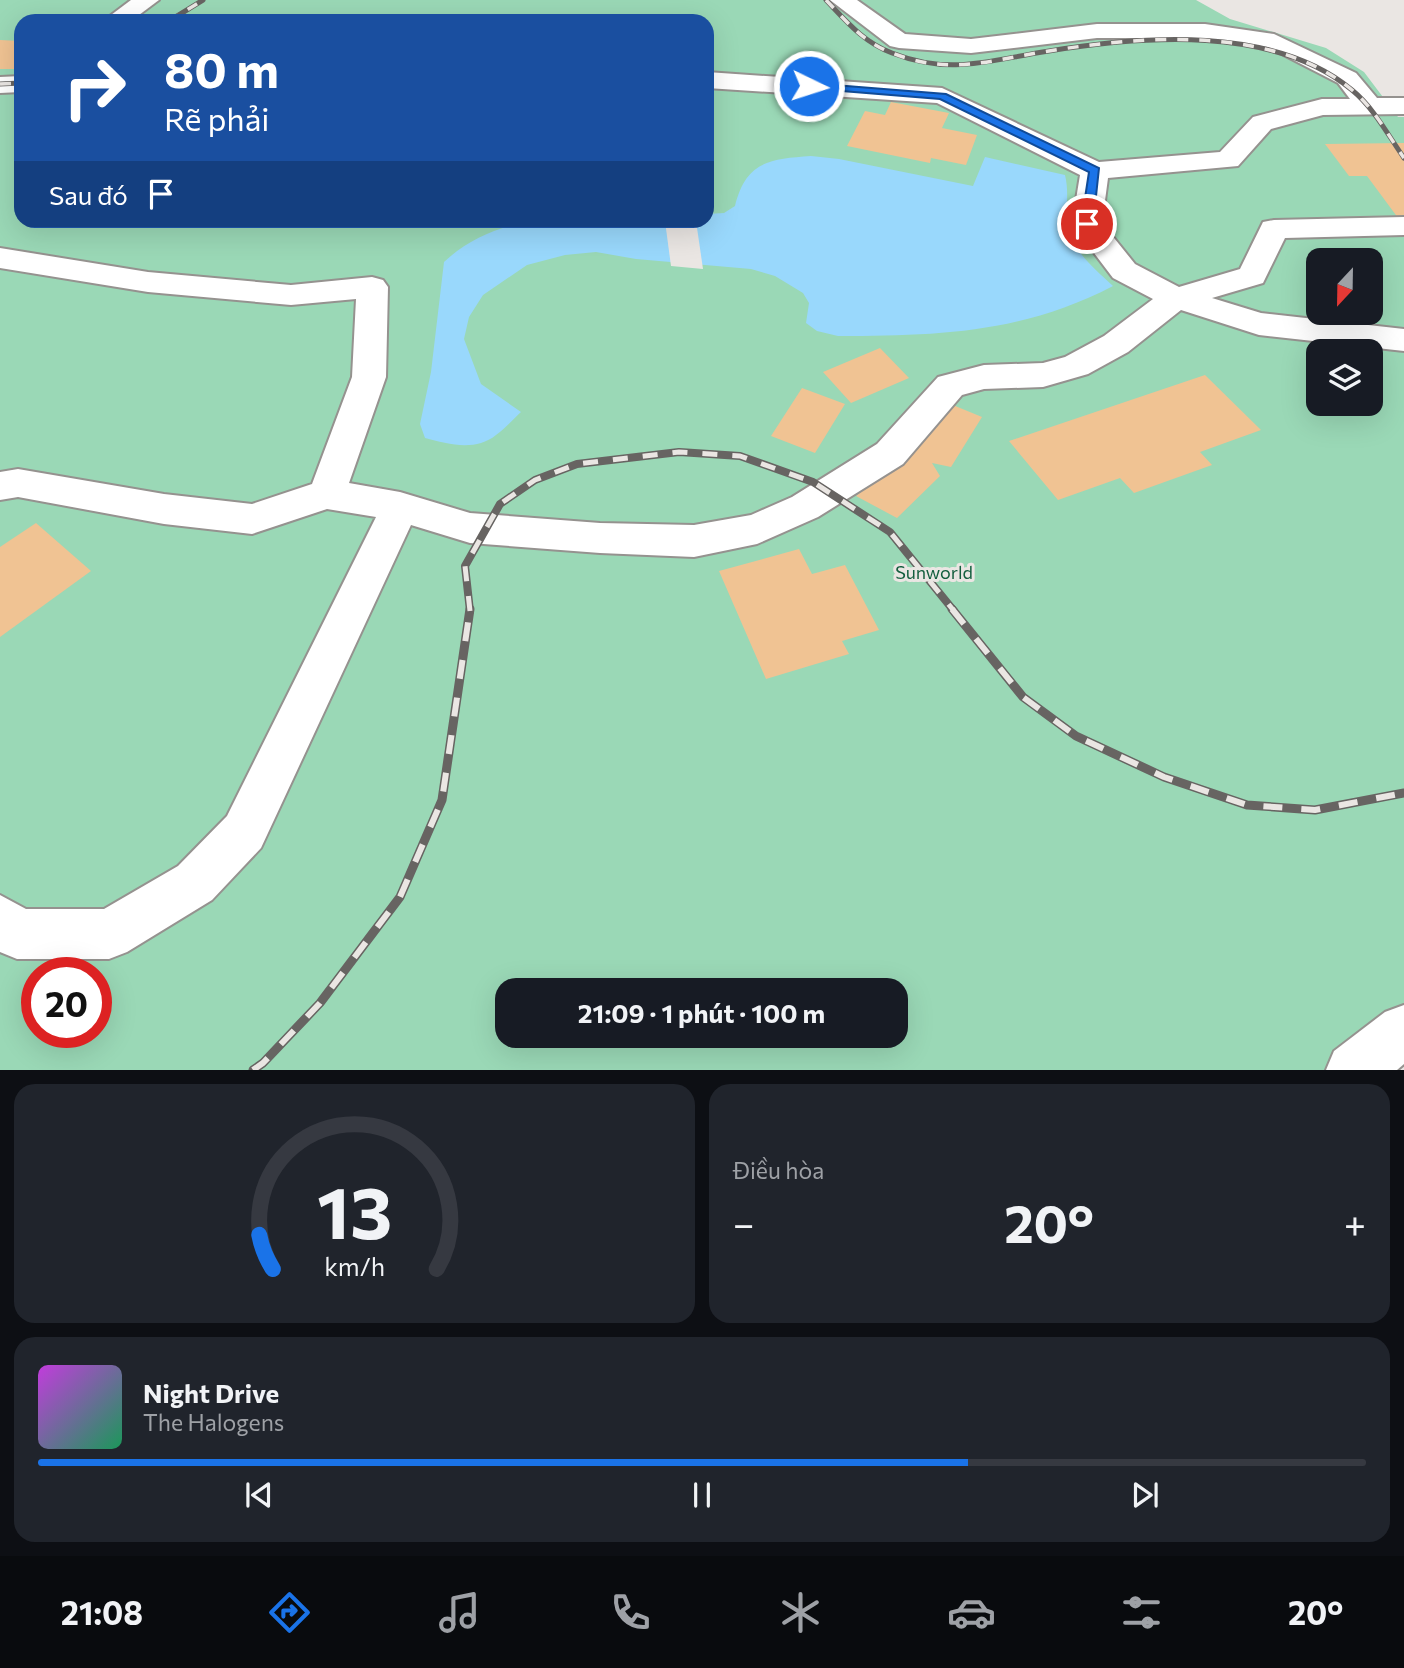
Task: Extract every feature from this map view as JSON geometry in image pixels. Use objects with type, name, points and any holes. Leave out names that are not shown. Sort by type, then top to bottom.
[{"type":"street","points":[[126,14],[148,0]]},
{"type":"street","points":[[842,0],[899,41],[971,46],[1097,31],[1205,30],[1274,41],[1346,78],[1370,107]]},
{"type":"street","points":[[714,80],[942,96],[1095,171],[1228,160],[1262,123],[1322,107],[1404,106]]},
{"type":"street","points":[[1095,171],[1087,224],[1124,271],[1176,298],[1259,324],[1404,340]]},
{"type":"street","points":[[0,485],[18,483],[163,509],[252,519],[327,494],[400,508],[470,528],[600,538],[694,541],[757,528],[805,507],[890,454],[950,386],[984,377],[1043,375],[1076,366],[1116,344],[1176,298],[1252,276],[1274,229],[1404,226]]},
{"type":"street","points":[[0,258],[148,282],[263,293],[291,295],[372,287],[369,377],[327,494]]},
{"type":"street","points":[[0,920],[17,934],[109,933],[195,883],[244,832],[400,508]]},
{"type":"street","points":[[1353,1069],[1404,1031]]},
{"type":"green space","name":"Sunworld","points":[[0,0],[1196,0],[1230,19],[1326,48],[1364,72],[1398,117],[1404,117],[1404,1058],[1372,1070],[0,1070]]},
{"type":"water","points":[[811,156],[839,159],[973,186],[985,157],[1065,175],[1067,219],[1072,240],[1083,257],[1113,286],[1046,314],[979,329],[910,335],[838,336],[817,331],[806,323],[809,303],[803,293],[775,276],[751,269],[636,259],[596,252],[565,255],[527,265],[483,295],[469,317],[464,339],[481,384],[521,412],[499,433],[479,443],[461,445],[425,438],[420,424],[431,372],[444,262],[457,251],[486,234],[504,228],[714,228],[714,214],[724,213],[735,206],[740,191],[753,171],[772,161]]},
{"type":"pier","points":[[666,228],[697,228],[703,269],[671,266]]},
{"type":"building","points":[[0,40],[14,41],[14,69],[0,69]]},
{"type":"building","points":[[891,102],[949,113],[942,128],[977,135],[966,165],[931,158],[930,163],[847,146],[865,111],[885,115]]},
{"type":"building","points":[[1404,143],[1404,226],[1367,176],[1349,176],[1325,144]]},
{"type":"building","points":[[880,348],[909,378],[851,403],[823,372]]},
{"type":"building","points":[[1205,375],[1261,430],[1200,452],[1212,465],[1134,493],[1120,478],[1058,500],[1009,441]]},
{"type":"building","points":[[802,388],[845,404],[815,453],[771,436]]},
{"type":"building","points":[[943,401],[982,417],[951,467],[932,463],[940,476],[897,518],[856,496],[908,452]]},
{"type":"building","points":[[36,523],[91,571],[0,637],[0,547]]},
{"type":"building","points":[[799,549],[812,574],[845,565],[879,630],[842,641],[849,654],[766,679],[719,571]]},
{"type":"railway","points":[[180,14],[203,0]]},
{"type":"railway","points":[[826,0],[872,43],[892,53],[933,64],[970,64],[1086,46],[1165,40],[1246,45],[1285,54],[1320,69],[1352,90],[1374,113],[1404,158]]},
{"type":"railway","points":[[0,84],[14,83]]},
{"type":"railway","points":[[470,610],[465,566],[500,504],[535,480],[577,464],[679,452],[740,456],[813,482],[890,532],[954,611]]},
{"type":"railway","points":[[952,609],[1023,697],[1076,736],[1164,777],[1247,805],[1315,810],[1404,793]]},
{"type":"railway","points":[[253,1070],[263,1063],[320,1003],[400,897],[442,800],[470,610]]},
{"type":"route","points":[[809,86],[942,96],[1018,131],[1095,171],[1087,224]]}]
